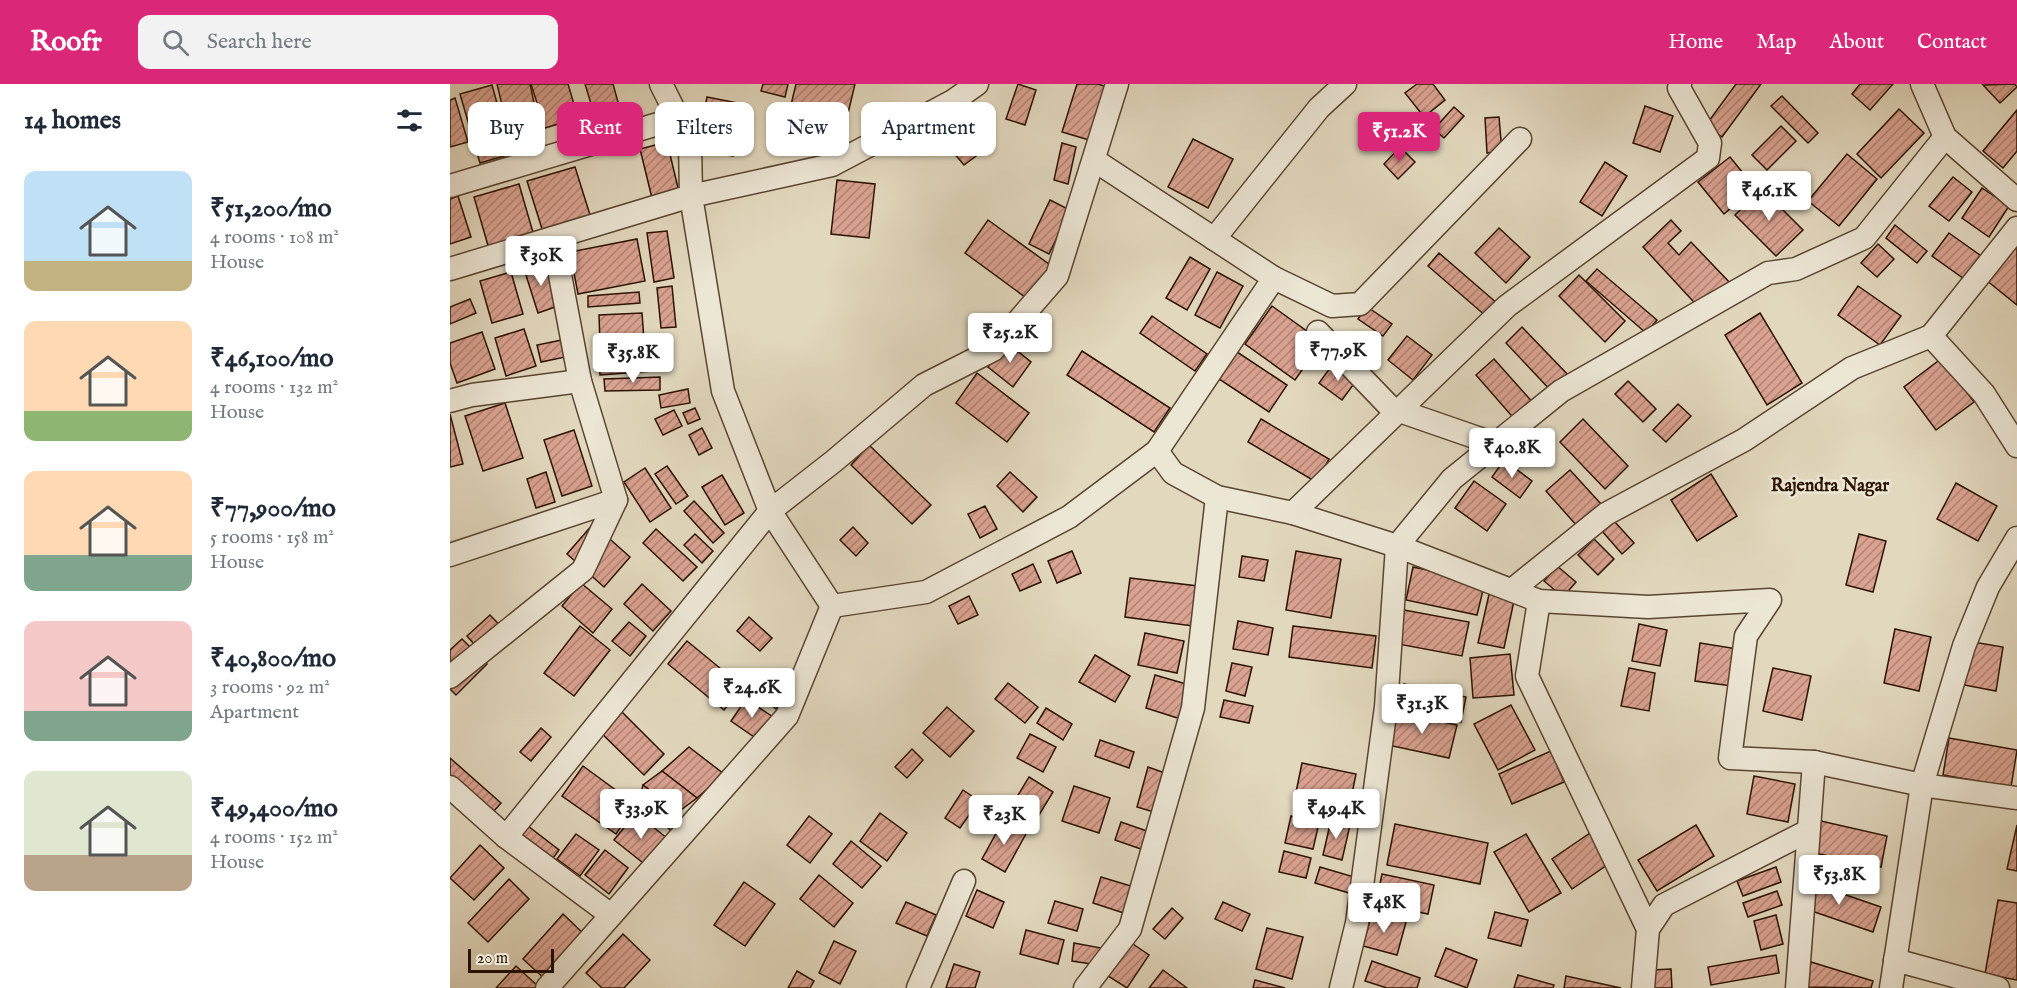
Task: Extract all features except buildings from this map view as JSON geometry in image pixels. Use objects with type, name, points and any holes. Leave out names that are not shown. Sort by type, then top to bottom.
[{"type":"street","points":[[661,84],[670,102]]},
{"type":"street","points":[[450,269],[691,196],[832,165],[953,101],[977,84]]},
{"type":"street","points":[[506,837],[770,510],[834,461],[924,385],[993,350],[1057,276],[1117,84]]},
{"type":"street","points":[[1214,239],[1319,108],[1346,84]]},
{"type":"street","points":[[1293,513],[1507,306],[1708,158],[1710,143],[1679,87],[1680,84]]},
{"type":"street","points":[[1922,84],[1945,137],[2017,200]]},
{"type":"street","points":[[450,186],[655,125]]},
{"type":"street","points":[[1341,988],[1357,922],[1386,707],[1397,546],[1452,479],[1561,391],[1768,273],[1796,269],[1864,238],[1945,137]]},
{"type":"street","points":[[1094,160],[1274,278],[1332,306],[1360,304],[1520,139]]},
{"type":"street","points":[[690,156],[691,196],[723,392],[770,510],[832,606]]},
{"type":"street","points":[[1512,591],[1606,514],[1744,440],[1852,368],[1931,336],[2017,228]]},
{"type":"street","points":[[450,677],[583,570],[616,501],[580,381],[553,238]]},
{"type":"street","points":[[832,606],[926,592],[1068,517],[1157,451],[1274,278]]},
{"type":"street","points":[[1318,332],[1391,408],[1496,444]]},
{"type":"street","points":[[1931,336],[1984,394],[2017,447]]},
{"type":"street","points":[[450,401],[472,395],[580,381]]},
{"type":"street","points":[[1157,451],[1173,472],[1217,497],[1293,513],[1397,546],[1539,601],[1648,607],[1770,600],[1746,636],[1730,758],[1814,762],[1922,785],[2017,798]]},
{"type":"street","points":[[1085,988],[1130,929],[1193,708],[1217,497]]},
{"type":"street","points":[[450,555],[616,501]]},
{"type":"street","points":[[1891,988],[1922,785],[1964,646],[1988,587],[2017,538]]},
{"type":"street","points":[[1539,601],[1527,676],[1648,929]]},
{"type":"street","points":[[547,988],[787,716],[832,606]]},
{"type":"street","points":[[1797,988],[1814,762]]},
{"type":"street","points":[[450,787],[506,837],[611,915]]},
{"type":"street","points":[[1643,988],[1648,929],[1664,905],[1809,831]]},
{"type":"street","points":[[918,988],[964,881]]},
{"type":"street","points":[[1895,960],[1998,988]]},
{"type":"district","name":"Rajendra Nagar","points":[[1830,486]]}]
